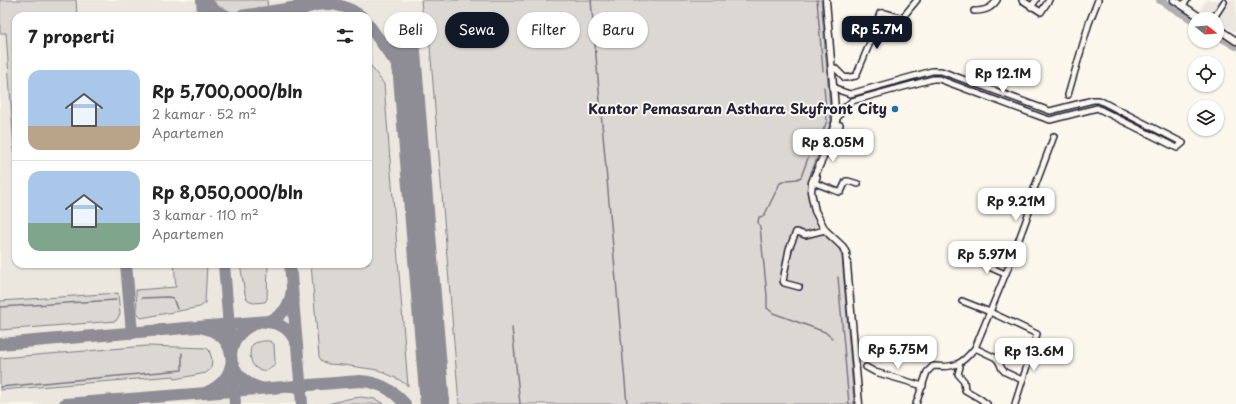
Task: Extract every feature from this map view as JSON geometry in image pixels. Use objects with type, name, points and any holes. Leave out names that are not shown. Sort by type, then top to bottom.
[{"type":"main road","points":[[826,0],[835,122],[813,182],[811,192],[816,211],[825,230],[843,247],[846,253],[859,404]]},
{"type":"main road","points":[[1174,0],[1193,12]]},
{"type":"main road","points":[[1224,32],[1236,40]]},
{"type":"street","points":[[832,68],[835,68],[845,78],[856,76],[872,38],[880,14],[884,12],[903,17],[917,0]]},
{"type":"street","points":[[974,11],[990,8],[997,0]]},
{"type":"street","points":[[1022,0],[1041,12],[1049,0]]},
{"type":"street","points":[[1032,7],[1036,0]]},
{"type":"street","points":[[1068,95],[1088,23],[1098,0]]},
{"type":"street","points":[[1183,5],[1187,0]]},
{"type":"street","points":[[1218,12],[1224,2]]},
{"type":"street","points":[[833,86],[850,94],[932,71],[941,71],[1050,111],[1093,100],[1099,100],[1183,143],[1177,148],[1097,108],[1050,120],[939,79],[933,79],[852,101],[845,107],[835,122]]},
{"type":"street","points":[[884,84],[885,92]]},
{"type":"street","points":[[992,99],[995,91]]},
{"type":"street","points":[[999,101],[1002,94]]},
{"type":"street","points":[[1135,127],[1139,120]]},
{"type":"street","points":[[1142,131],[1146,124]]},
{"type":"street","points":[[916,404],[927,372],[933,366],[946,367],[959,364],[967,358],[975,348],[1011,261],[1036,193],[1034,189],[1054,136]]},
{"type":"street","points":[[813,182],[839,192],[841,192],[846,181],[858,184]]},
{"type":"street","points":[[799,287],[784,283],[783,281],[789,249],[796,232],[805,235],[825,230]]},
{"type":"street","points":[[976,261],[1005,274]]},
{"type":"street","points":[[962,301],[990,312],[1037,334],[1015,404]]},
{"type":"street","points":[[975,348],[996,358],[1000,362],[1002,369],[1005,372],[1022,380]]},
{"type":"street","points":[[959,364],[960,367],[958,374],[964,381],[965,390],[987,404]]},
{"type":"street","points":[[866,367],[875,372],[923,386]]},
{"type":"shaded area","points":[[0,0],[822,0],[828,81],[824,79],[822,84],[829,87],[832,120],[809,179],[808,191],[786,192],[810,317],[848,315],[855,404],[0,404]]},
{"type":"shaded area","points":[[0,0],[76,0],[77,12],[12,12],[12,119],[6,33],[0,33]]},
{"type":"shaded area","points":[[205,0],[267,0],[268,12],[217,12],[211,8]]},
{"type":"shaded area","points":[[421,0],[821,0],[831,120],[827,134],[811,172],[807,189],[814,217],[827,238],[838,246],[842,257],[854,404],[459,404],[430,48],[437,48],[437,12],[422,12]]},
{"type":"shaded area","points":[[1206,0],[1236,0],[1236,33],[1224,25],[1224,12],[1203,12],[1200,10]]},
{"type":"shaded area","points":[[372,68],[384,84],[408,386],[398,379],[378,370],[328,364],[322,361],[319,357],[311,268],[372,268]]},
{"type":"shaded area","points":[[174,268],[207,268],[205,303],[200,307],[141,318],[137,312],[136,290],[176,287]]},
{"type":"shaded area","points":[[241,268],[268,268],[267,299],[265,302],[253,303],[247,299]]},
{"type":"shaded area","points":[[118,293],[120,314],[116,321],[0,330],[0,301]]},
{"type":"shaded area","points":[[263,341],[270,341],[274,344],[275,363],[274,366],[266,371],[256,368],[250,357],[251,347],[253,344]]},
{"type":"shaded area","points":[[147,346],[207,348],[212,359],[211,369],[206,373],[175,379],[174,376],[0,390],[0,358]]},
{"type":"shaded area","points":[[361,397],[375,399],[384,404],[328,404],[347,399]]},
{"type":"waterway","points":[[591,0],[627,404]]},
{"type":"waterway","points":[[817,0],[823,71]]},
{"type":"waterway","points":[[1160,0],[1188,17]]},
{"type":"waterway","points":[[1224,39],[1236,46]]},
{"type":"waterway","points":[[814,145],[818,143],[827,121],[824,87]]},
{"type":"waterway","points":[[808,158],[801,177],[780,183],[764,216],[759,217],[758,222],[760,227],[767,308],[773,313],[825,332],[832,338]]},
{"type":"waterway","points":[[838,277],[849,404]]},
{"type":"waterway","points":[[142,298],[173,298],[177,309]]},
{"type":"waterway","points":[[0,307],[116,300]]},
{"type":"waterway","points":[[512,328],[520,404]]},
{"type":"waterway","points":[[0,387],[182,370],[182,353]]},
{"type":"taxiway","points":[[202,0],[203,12]]},
{"type":"taxiway","points":[[205,0],[214,10],[218,12]]},
{"type":"taxiway","points":[[298,12],[309,7],[326,4],[344,7],[355,12]]},
{"type":"taxiway","points":[[266,12],[304,6]]},
{"type":"taxiway","points":[[372,30],[396,63],[405,79],[411,111]]},
{"type":"taxiway","points":[[126,268],[132,333]]},
{"type":"taxiway","points":[[224,268],[235,404]]},
{"type":"taxiway","points":[[290,268],[302,404]]},
{"type":"taxiway","points":[[0,344],[268,321],[274,319],[286,309],[292,288]]},
{"type":"taxiway","points":[[266,322],[281,325],[288,330],[296,343]]},
{"type":"taxiway","points":[[203,328],[213,331],[225,340],[231,354],[234,344],[242,332],[255,324]]},
{"type":"taxiway","points":[[207,392],[222,382],[228,374],[231,365]]},
{"type":"taxiway","points":[[233,365],[244,380],[261,388]]},
{"type":"taxiway","points":[[65,404],[360,381],[385,387],[405,404]]},
{"type":"runway","points":[[406,48],[435,404]]},
{"type":"place","name":"Kantor Pemasaran Asthara Skyfront City","points":[[895,109]]}]
